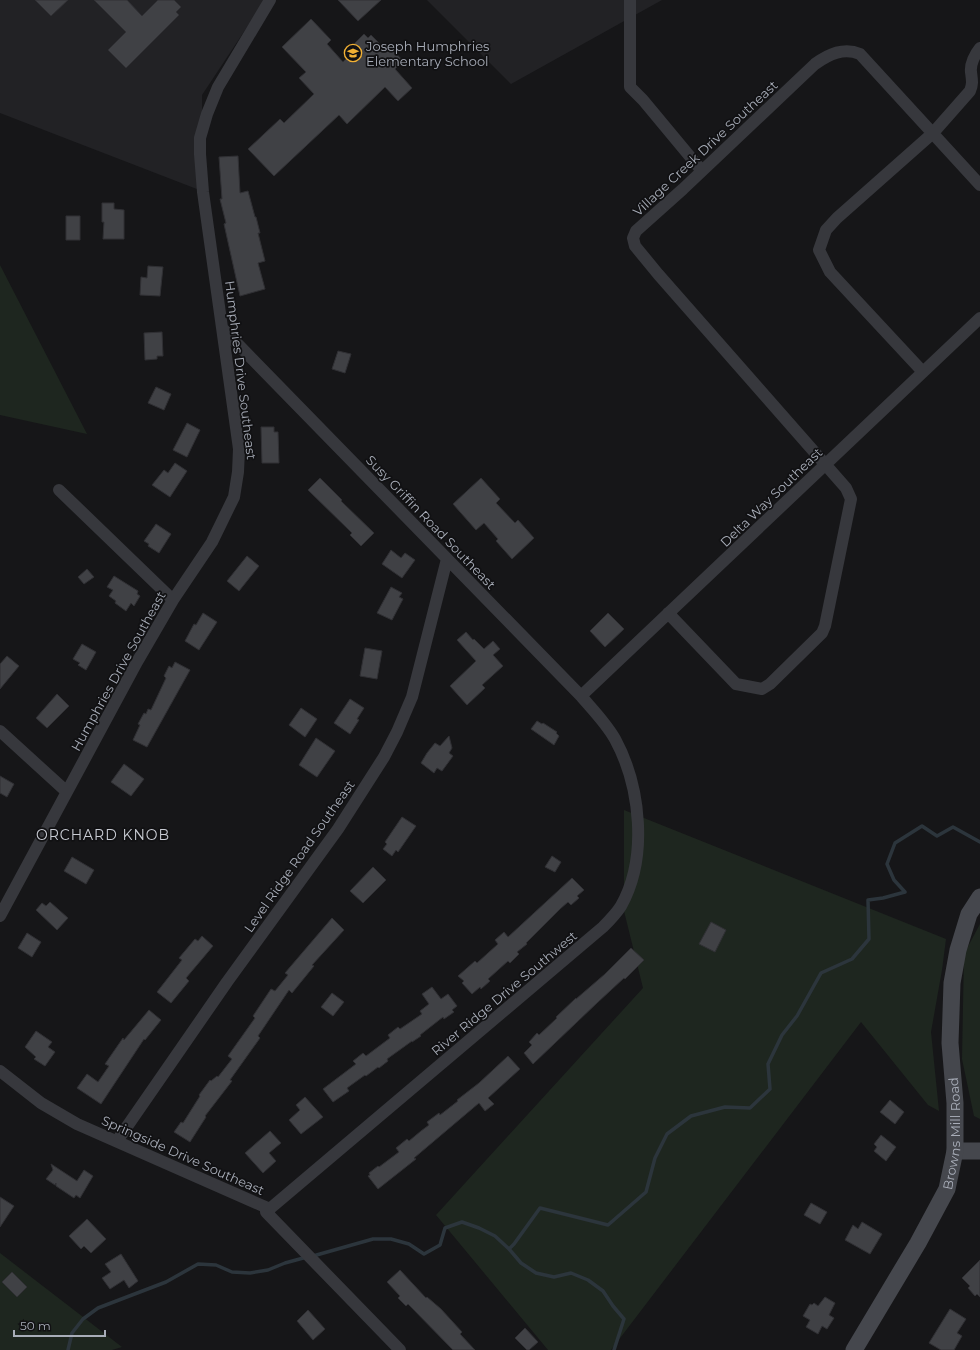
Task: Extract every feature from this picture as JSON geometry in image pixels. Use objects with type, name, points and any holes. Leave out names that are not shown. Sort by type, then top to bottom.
[{"type":"street","points":[[630,0],[630,87],[643,100],[702,171]]},
{"type":"street","name":"Humphries Drive Southeast","points":[[0,916],[137,662],[173,600],[212,542],[234,497],[238,472],[239,449],[203,192],[200,138],[207,114],[218,87],[264,2]]},
{"type":"street","points":[[923,372],[830,272],[819,250],[826,230],[837,218],[933,133],[970,91],[973,84],[971,70],[975,55],[980,48]]},
{"type":"street","name":"Village Creek Drive Southeast","points":[[668,613],[736,684],[762,689],[770,684],[822,633],[825,626],[851,498],[846,488],[635,246],[633,238],[636,231],[815,64],[826,57],[845,50],[854,51],[860,54],[980,185]]},
{"type":"street","name":"Delta Way Southeast","points":[[581,696],[980,318]]},
{"type":"street","name":"Susy Griffin Road Southeast","points":[[222,328],[581,696],[601,718],[615,739]]},
{"type":"street","points":[[59,490],[173,600]]},
{"type":"street","name":"Level Ridge Road Southeast","points":[[117,1141],[227,982],[338,829],[384,757],[397,732],[412,697],[447,559]]},
{"type":"street","points":[[0,731],[67,792]]},
{"type":"street","name":"River Ridge Drive Southwest","points":[[270,1209],[597,932],[620,907],[632,876],[638,842],[637,806],[629,770],[615,739]]},
{"type":"street","name":"Browns Mill Road","points":[[854,1350],[918,1243],[947,1189],[956,1151],[950,1043],[952,983],[958,950],[969,914],[980,897]]},
{"type":"street","name":"Springside Drive Southeast","points":[[0,1071],[41,1102],[77,1124],[270,1209],[266,1212],[400,1350]]},
{"type":"street","points":[[956,1151],[980,1151]]},
{"type":"shaded area","points":[[0,0],[265,0],[202,95],[202,191],[0,113]]},
{"type":"shaded area","points":[[427,0],[662,0],[511,84]]},
{"type":"shaded area","points":[[0,265],[87,434],[0,415]]},
{"type":"shaded area","points":[[624,810],[946,939],[931,1032],[939,1111],[928,1105],[861,1022],[611,1350],[548,1350],[436,1215],[643,988],[624,911]]},
{"type":"shaded area","points":[[980,924],[980,1119],[974,1116],[962,1059],[964,954]]},
{"type":"shaded area","points":[[0,1253],[122,1347],[112,1350],[0,1350]]},
{"type":"building","points":[[35,0],[68,0],[51,16]]},
{"type":"building","points":[[94,0],[127,0],[142,16],[158,0],[174,0],[181,7],[176,12],[179,15],[126,68],[108,50],[126,32]]},
{"type":"building","points":[[338,0],[381,0],[358,21]]},
{"type":"building","points":[[311,19],[331,40],[327,44],[343,62],[356,48],[353,45],[364,34],[368,38],[371,35],[387,51],[391,48],[403,61],[395,69],[412,88],[398,101],[385,87],[347,124],[339,115],[274,176],[248,149],[280,119],[284,123],[314,94],[299,78],[306,72],[282,47]]},
{"type":"building","points":[[238,156],[240,193],[248,191],[260,233],[258,233],[265,261],[258,263],[265,289],[240,296],[220,199],[222,199],[219,157]]},
{"type":"building","points":[[102,203],[114,203],[114,209],[124,210],[124,239],[103,239],[104,222],[102,222]]},
{"type":"building","points":[[66,216],[80,216],[80,240],[66,240]]},
{"type":"building","points":[[148,266],[163,267],[160,296],[140,295],[141,277],[147,278]]},
{"type":"building","points":[[162,332],[163,356],[157,356],[157,359],[145,360],[144,333]]},
{"type":"building","points":[[338,351],[351,354],[345,373],[332,369]]},
{"type":"building","points":[[156,387],[171,394],[164,410],[148,403]]},
{"type":"building","points":[[187,423],[200,430],[187,457],[173,450]]},
{"type":"building","points":[[261,427],[274,427],[274,432],[278,432],[279,463],[262,463]]},
{"type":"building","points":[[175,463],[187,471],[170,497],[152,485],[164,470],[168,473]]},
{"type":"building","points":[[320,478],[374,533],[361,546],[350,535],[352,533],[308,490]]},
{"type":"building","points":[[481,478],[500,499],[496,503],[515,523],[518,520],[534,538],[512,559],[496,541],[498,539],[484,523],[476,530],[453,504]]},
{"type":"building","points":[[156,524],[171,534],[159,553],[148,546],[149,544],[144,541]]},
{"type":"building","points":[[391,550],[401,558],[405,553],[415,560],[402,578],[382,564]]},
{"type":"building","points":[[247,556],[259,566],[239,591],[227,581]]},
{"type":"building","points":[[87,569],[94,577],[84,584],[78,577]]},
{"type":"building","points":[[114,576],[138,591],[137,594],[140,596],[134,606],[131,603],[126,611],[115,603],[116,601],[109,596],[113,590],[107,587]]},
{"type":"building","points":[[391,587],[402,593],[399,597],[403,599],[392,620],[377,613]]},
{"type":"building","points":[[203,613],[217,622],[199,650],[185,641],[194,624],[196,625]]},
{"type":"building","points":[[608,613],[624,629],[605,647],[590,631]]},
{"type":"building","points":[[466,632],[484,649],[493,641],[500,649],[493,655],[503,666],[482,685],[485,688],[467,705],[450,686],[476,661],[457,640]]},
{"type":"building","points":[[82,644],[96,652],[86,670],[78,665],[80,663],[73,659]]},
{"type":"building","points":[[365,648],[382,651],[377,679],[360,676]]},
{"type":"building","points":[[7,656],[19,666],[0,689],[0,664]]},
{"type":"building","points":[[175,662],[190,670],[147,747],[133,740],[140,725],[138,724],[144,713],[146,714],[148,709],[151,710],[166,678],[164,676],[169,666],[172,668]]},
{"type":"building","points":[[57,694],[69,706],[47,728],[36,718]]},
{"type":"building","points":[[350,699],[364,708],[357,719],[359,720],[350,734],[334,723]]},
{"type":"building","points":[[301,708],[317,719],[305,737],[289,725]]},
{"type":"building","points":[[537,721],[557,732],[556,733],[559,736],[554,745],[531,729]]},
{"type":"building","points":[[449,736],[452,748],[449,753],[453,756],[442,771],[437,768],[434,773],[421,763],[435,743],[440,746]]},
{"type":"building","points":[[316,738],[335,751],[317,777],[299,765]]},
{"type":"building","points":[[124,764],[144,779],[131,796],[111,782]]},
{"type":"building","points":[[0,776],[14,784],[7,797],[0,793]]},
{"type":"building","points":[[402,817],[416,826],[398,852],[396,850],[392,856],[383,849],[387,844],[385,842]]},
{"type":"building","points":[[552,856],[561,862],[555,872],[545,867]]},
{"type":"building","points":[[72,857],[94,870],[86,884],[64,871]]},
{"type":"building","points":[[373,867],[386,880],[363,903],[350,891]]},
{"type":"building","points":[[572,878],[584,890],[577,896],[579,898],[571,905],[568,902],[560,909],[526,943],[527,944],[517,952],[519,954],[510,963],[508,961],[488,979],[490,981],[481,989],[480,987],[472,994],[462,983],[464,981],[458,976],[475,961],[477,963],[498,944],[495,940],[504,932],[508,937]]},
{"type":"building","points":[[50,902],[68,918],[57,930],[36,910],[42,903],[46,906]]},
{"type":"building","points":[[332,918],[344,930],[312,965],[314,966],[292,993],[289,990],[258,1036],[260,1038],[230,1080],[232,1081],[205,1116],[206,1117],[190,1142],[174,1132],[181,1122],[183,1123],[200,1096],[199,1095],[210,1080],[211,1081],[217,1076],[218,1077],[232,1059],[228,1056],[255,1018],[253,1016],[271,989],[275,991],[288,975],[285,973]]},
{"type":"building","points":[[711,922],[726,930],[715,952],[699,944]]},
{"type":"building","points":[[27,933],[41,942],[32,957],[18,948]]},
{"type":"building","points":[[202,936],[213,946],[186,978],[189,981],[171,1003],[157,992],[182,960],[179,958],[195,939],[198,941]]},
{"type":"building","points":[[631,948],[644,960],[533,1064],[524,1053],[532,1045],[529,1042],[537,1033],[539,1035],[576,998],[605,974]]},
{"type":"building","points":[[432,987],[441,999],[448,994],[457,1006],[452,1010],[454,1012],[444,1019],[443,1017],[420,1035],[421,1036],[387,1059],[388,1061],[379,1068],[378,1067],[366,1076],[365,1075],[347,1088],[349,1091],[333,1102],[323,1089],[356,1064],[353,1061],[363,1053],[366,1056],[390,1038],[388,1035],[398,1027],[400,1029],[422,1014],[420,1011],[429,1004],[422,994]]},
{"type":"building","points":[[332,993],[344,1002],[333,1016],[321,1007]]},
{"type":"building","points":[[149,1010],[161,1020],[145,1040],[144,1039],[101,1104],[77,1088],[87,1074],[98,1082],[109,1066],[105,1064],[123,1038],[124,1040]]},
{"type":"building","points":[[36,1031],[52,1042],[48,1047],[55,1052],[45,1066],[34,1059],[36,1057],[25,1047]]},
{"type":"building","points":[[508,1056],[520,1069],[488,1098],[494,1104],[485,1111],[479,1103],[414,1158],[416,1159],[378,1189],[368,1176],[370,1175],[369,1173],[399,1152],[396,1148],[407,1139],[409,1141],[429,1125],[427,1122],[439,1113],[440,1115],[458,1101],[457,1100],[479,1083]]},
{"type":"building","points":[[305,1097],[323,1117],[301,1134],[289,1120],[300,1110],[296,1105]]},
{"type":"building","points":[[890,1100],[904,1112],[895,1124],[880,1112]]},
{"type":"building","points":[[270,1131],[281,1143],[269,1153],[276,1161],[263,1173],[245,1153]]},
{"type":"building","points":[[881,1135],[896,1147],[886,1161],[874,1151],[877,1147],[874,1144]]},
{"type":"building","points":[[51,1164],[77,1181],[84,1170],[93,1176],[80,1198],[76,1195],[74,1198],[56,1186],[56,1183],[55,1185],[46,1179],[53,1170]]},
{"type":"building","points":[[0,1197],[14,1206],[0,1227]]},
{"type":"building","points":[[811,1203],[827,1212],[820,1224],[804,1215]]},
{"type":"building","points":[[87,1219],[106,1239],[91,1253],[84,1246],[81,1249],[69,1236]]},
{"type":"building","points":[[862,1222],[882,1234],[870,1254],[845,1240],[853,1225],[858,1229]]},
{"type":"building","points":[[121,1254],[138,1281],[129,1288],[124,1280],[110,1289],[102,1278],[111,1272],[105,1264]]},
{"type":"building","points":[[980,1260],[980,1297],[977,1294],[975,1296],[968,1288],[970,1286],[962,1278]]},
{"type":"building","points":[[400,1270],[426,1298],[427,1297],[441,1309],[462,1332],[460,1334],[475,1350],[453,1350],[408,1304],[406,1306],[398,1298],[400,1296],[387,1282]]},
{"type":"building","points":[[12,1272],[27,1287],[17,1297],[2,1282]]},
{"type":"building","points":[[825,1297],[835,1303],[829,1315],[834,1318],[827,1329],[822,1326],[818,1334],[806,1327],[810,1320],[803,1316],[810,1304],[812,1305],[814,1303],[818,1306]]},
{"type":"building","points":[[950,1309],[966,1319],[957,1333],[962,1336],[954,1350],[941,1350],[929,1343]]},
{"type":"building","points":[[308,1310],[325,1329],[313,1340],[297,1321]]},
{"type":"building","points":[[525,1328],[538,1342],[529,1350],[527,1350],[515,1338]]},
{"type":"waterway","points":[[509,1249],[540,1208],[608,1225],[646,1192],[655,1158],[667,1134],[691,1116],[725,1107],[750,1108],[770,1089],[768,1064],[782,1035],[797,1016],[821,973],[852,959],[869,939],[868,900],[883,898],[905,892],[894,880],[887,864],[895,843],[922,826],[937,836],[953,827],[980,842]]},
{"type":"waterway","points":[[313,1256],[373,1239],[391,1239],[409,1244],[424,1254],[440,1245],[445,1228],[462,1222],[495,1236],[521,1263],[536,1273],[554,1277],[571,1273],[588,1280],[603,1291],[624,1319],[614,1350]]},
{"type":"waterway","points":[[68,1350],[72,1333],[83,1319],[98,1308],[166,1282],[198,1264],[216,1265],[232,1272],[250,1273],[268,1270],[285,1263],[307,1257]]},
{"type":"place","name":"Joseph Humphries Elementary School","points":[[353,53]]},
{"type":"district","name":"ORCHARD KNOB","points":[[103,835]]}]
